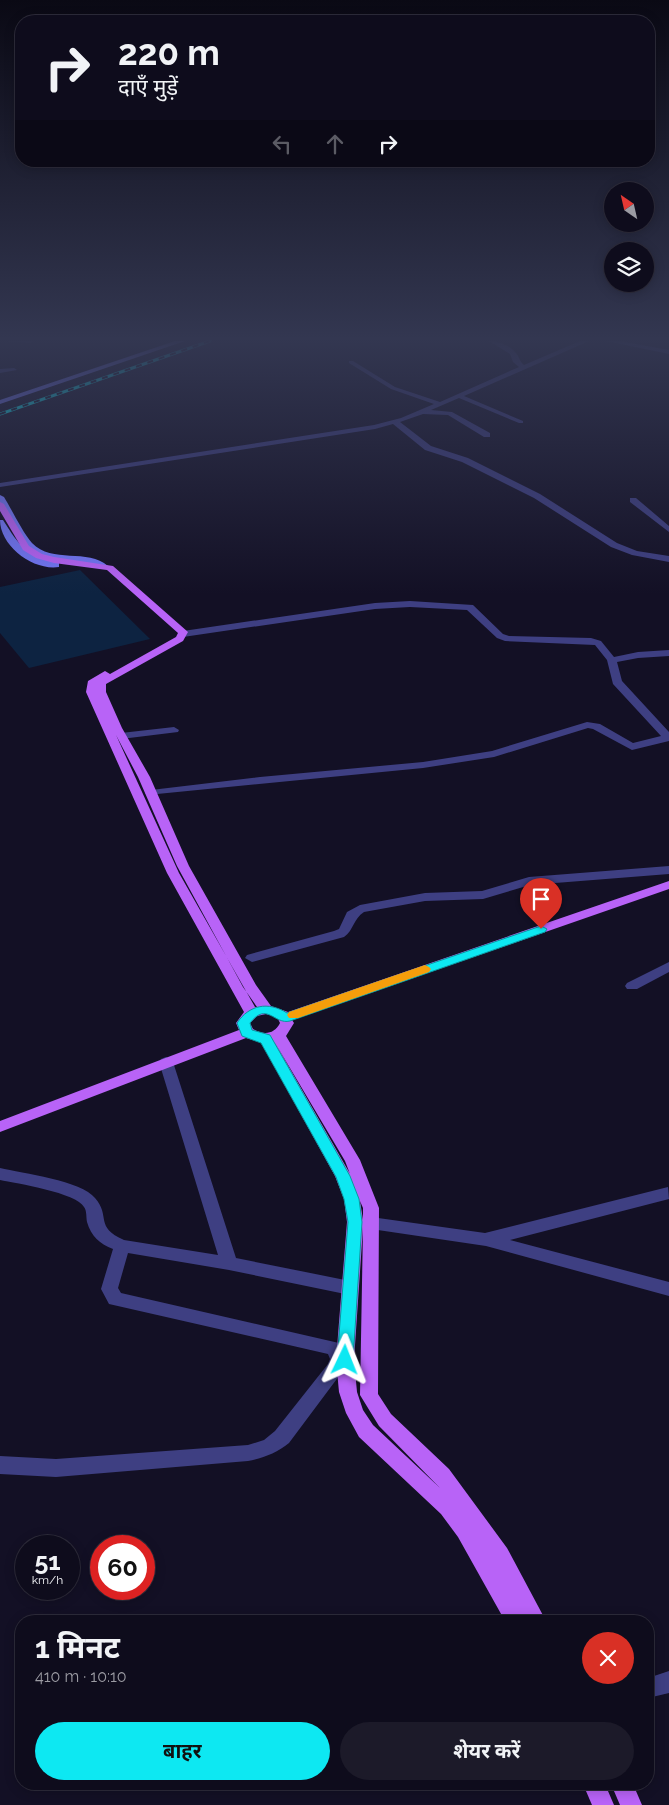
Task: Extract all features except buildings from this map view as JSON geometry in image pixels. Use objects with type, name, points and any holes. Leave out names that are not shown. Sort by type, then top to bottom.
[{"type":"main road","points":[[0,504],[26,548],[39,556],[54,560],[110,568],[183,634],[180,639],[101,683],[101,692],[121,736],[151,793],[183,866],[250,987],[266,1009]]},
{"type":"main road","points":[[0,515],[20,549],[34,558],[52,562],[99,566],[112,574],[171,631],[169,638],[101,676],[92,683],[91,692],[173,873],[251,1014]]},
{"type":"main road","points":[[285,1018],[669,885]]},
{"type":"main road","points":[[266,1009],[275,1011],[285,1018],[287,1023],[286,1029],[272,1037],[258,1038],[247,1032],[243,1023],[251,1014],[266,1009]]},
{"type":"main road","points":[[0,1126],[247,1032]]},
{"type":"main road","points":[[272,1037],[352,1160],[372,1208],[369,1395],[385,1420],[442,1475],[500,1556],[533,1615]]},
{"type":"main road","points":[[272,1037],[343,1176],[352,1199],[355,1222],[345,1360],[348,1392],[355,1413],[366,1431],[448,1508],[486,1563],[513,1615]]},
{"type":"main road","points":[[597,1790],[603,1805]]},
{"type":"main road","points":[[625,1790],[631,1805]]},
{"type":"street","points":[[0,484],[355,432],[381,425]]},
{"type":"street","points":[[400,425],[428,448],[465,460],[542,498],[614,545],[635,553],[669,559]]},
{"type":"street","points":[[471,425],[487,435]]},
{"type":"street","points":[[0,497],[29,544],[35,549],[53,558],[93,562],[99,566]]},
{"type":"street","points":[[633,500],[669,530]]},
{"type":"street","points":[[0,522],[15,547],[24,556],[54,565],[99,566]]},
{"type":"street","points":[[151,793],[260,780],[423,765],[494,754],[587,725],[596,726],[618,741],[632,747],[669,738],[617,682],[612,660],[598,643],[591,641],[508,639],[500,636],[475,610],[465,607],[410,604],[375,606],[183,634]]},
{"type":"street","points":[[612,660],[669,652]]},
{"type":"street","points":[[121,736],[174,730]]},
{"type":"street","points":[[252,958],[339,934],[344,931],[351,915],[360,909],[425,897],[483,895],[529,881],[669,870]]},
{"type":"street","points":[[632,986],[669,966]]},
{"type":"street","points":[[166,1062],[230,1263]]},
{"type":"street","points":[[0,1174],[83,1196],[93,1207],[100,1235],[105,1240],[122,1246],[230,1263],[350,1288]]},
{"type":"street","points":[[486,1240],[668,1193]]},
{"type":"street","points":[[371,1223],[486,1240],[669,1289]]},
{"type":"street","points":[[0,1465],[56,1468],[262,1450],[274,1445],[282,1437],[336,1368],[339,1359],[338,1352],[333,1348],[115,1299],[109,1289],[122,1246]]},
{"type":"street","points":[[654,1686],[669,1682]]},
{"type":"water","points":[[80,570],[150,639],[29,668],[0,633],[0,587]]},
{"type":"slow traffic","points":[[294,1015],[425,969]]},
{"type":"route","points":[[345,1360],[355,1222],[352,1199],[343,1176],[266,1038],[252,1036],[244,1028],[243,1023],[246,1018],[258,1010],[275,1011],[282,1014],[285,1018],[541,929]]}]
